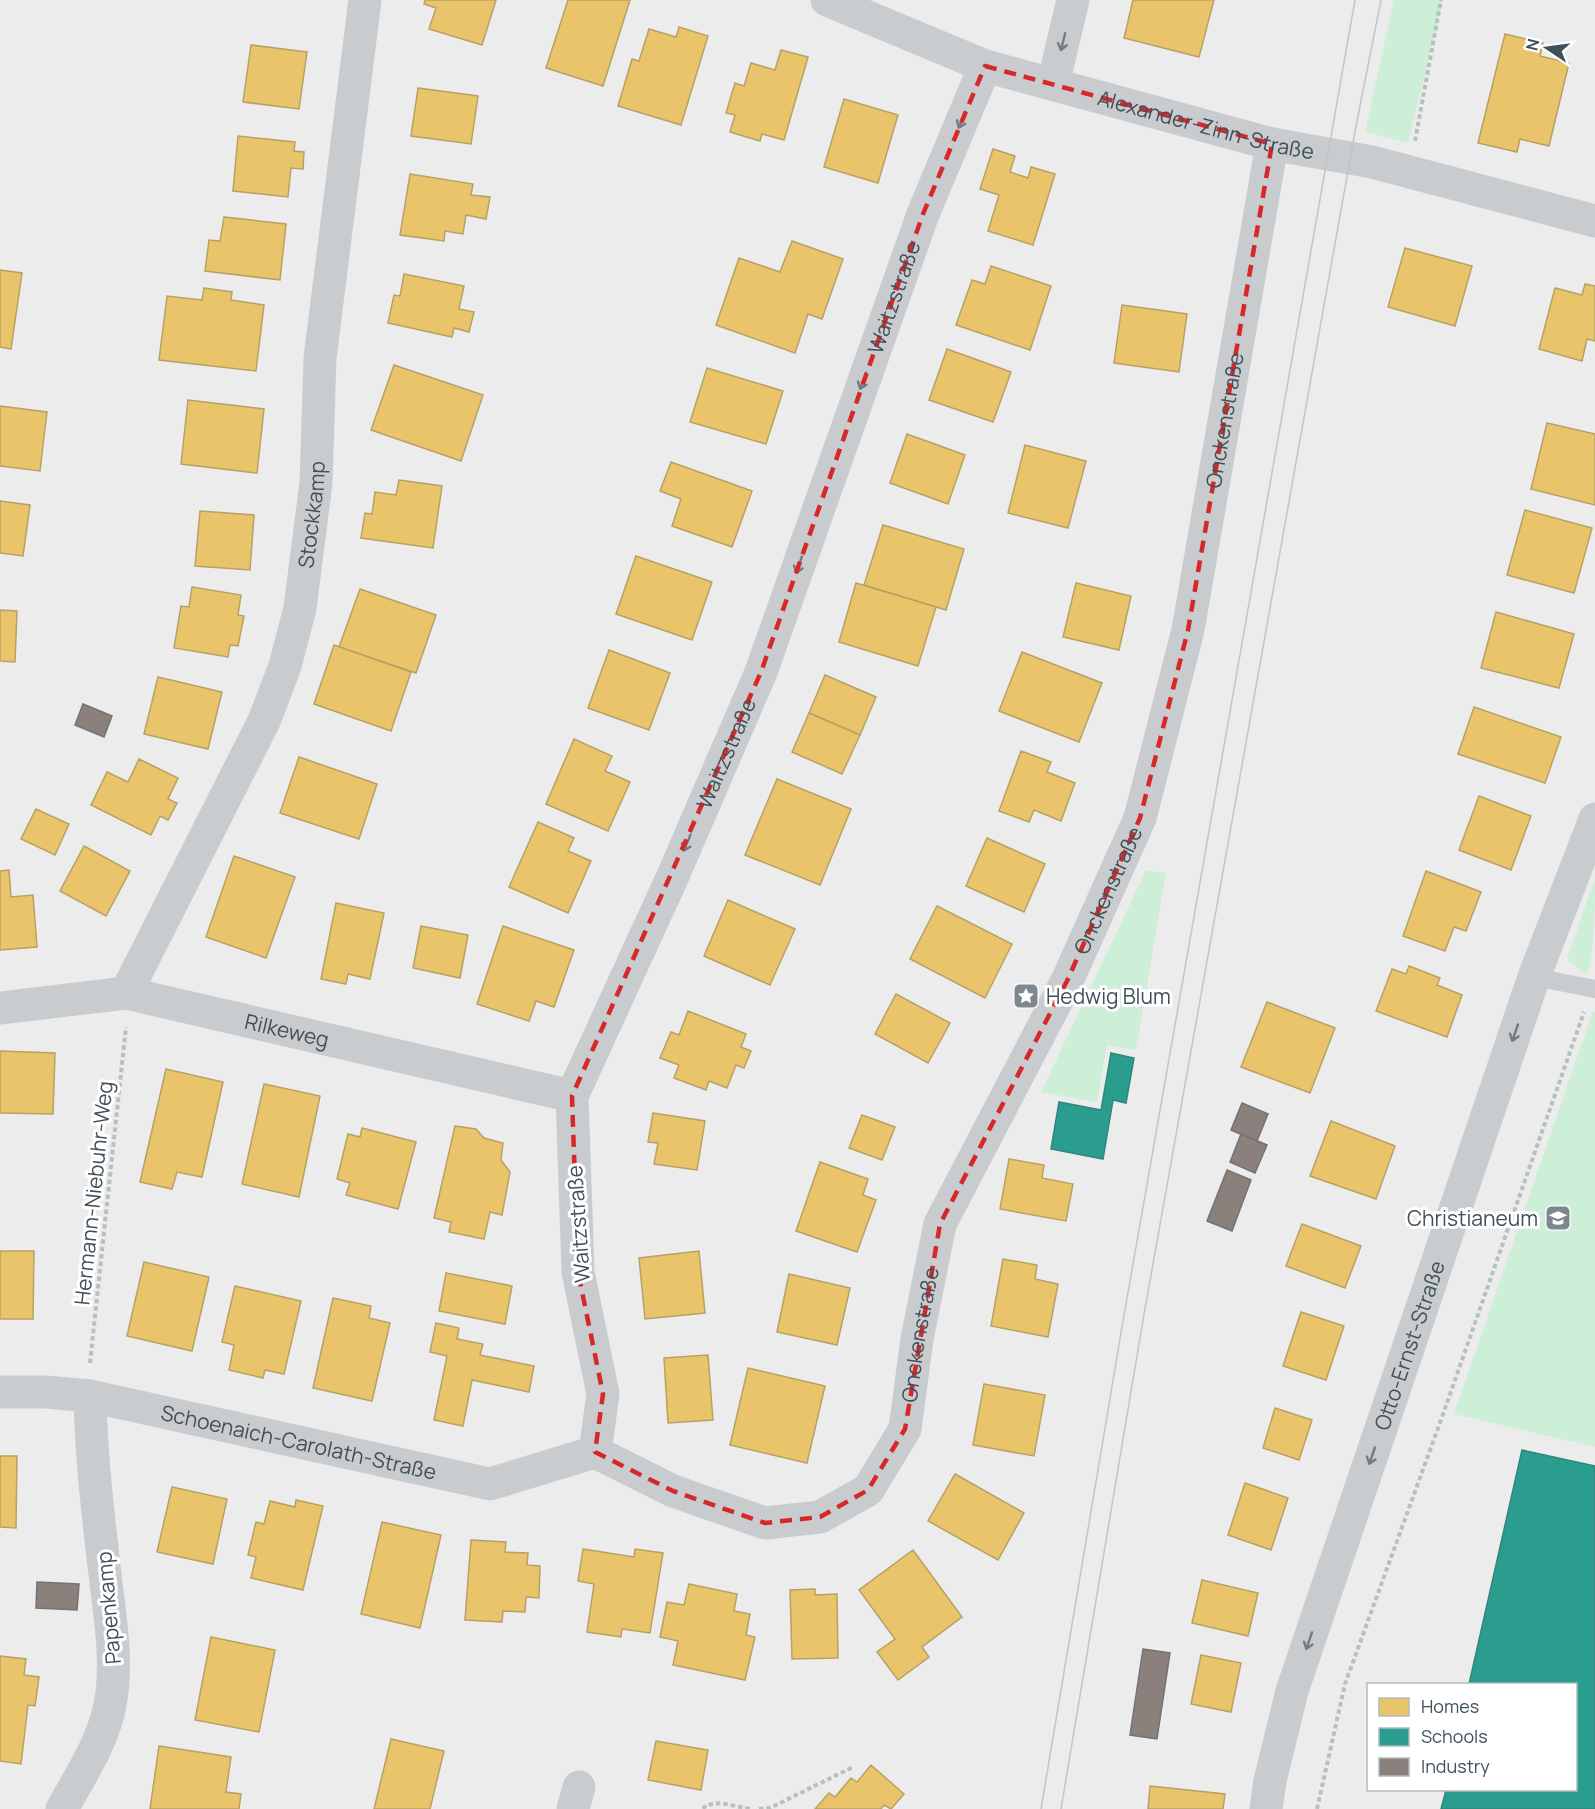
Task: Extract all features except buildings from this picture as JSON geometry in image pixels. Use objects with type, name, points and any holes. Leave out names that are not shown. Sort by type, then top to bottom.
[{"type":"street","name":"Stockkamp","points":[[126,993],[264,721],[285,666],[300,608],[316,483],[320,358],[365,0]]},
{"type":"street","name":"Alexander-Zinn-Straße","points":[[827,0],[985,66],[1272,144],[1372,162],[1595,221]]},
{"type":"street","points":[[1053,84],[1073,0]]},
{"type":"street","name":"Waitzstraße","points":[[595,1452],[603,1394],[578,1272],[572,1096],[667,889],[761,672],[923,214],[985,66]]},
{"type":"street","name":"Onckenstraße","points":[[595,1452],[673,1491],[765,1522],[820,1517],[868,1490],[905,1429],[917,1339],[940,1224],[1067,981],[1140,818],[1188,630],[1272,144]]},
{"type":"street","name":"Otto-Ernst-Straße","points":[[1266,1809],[1270,1781],[1292,1690],[1534,977],[1595,819]]},
{"type":"street","name":"Rilkeweg","points":[[0,1008],[126,993],[572,1096]]},
{"type":"street","name":"Schoenaich-Carolath-Straße","points":[[0,1392],[46,1392],[90,1396],[490,1484],[595,1452]]},
{"type":"street","name":"Papenkamp","points":[[62,1809],[93,1752],[109,1712],[114,1673],[112,1634],[91,1450],[90,1396]]},
{"type":"lane","points":[[1534,977],[1594,989]]},
{"type":"path","points":[[1409,173],[1441,0]]},
{"type":"path","points":[[1317,1809],[1345,1684],[1594,989]]},
{"type":"path","name":"Hermann-Niebuhr-Weg","points":[[90,1396],[90,1350],[126,1030],[126,993]]},
{"type":"path","points":[[759,1809],[770,1808],[853,1767]]},
{"type":"path","points":[[703,1809],[706,1804],[721,1803],[750,1809]]},
{"type":"highlighted area","points":[[985,66],[1272,144],[1188,630],[1140,818],[1067,981],[940,1224],[905,1429],[868,1490],[820,1517],[765,1523],[673,1491],[595,1452],[603,1394],[578,1272],[572,1096],[761,672],[923,214]]},
{"type":"green space","points":[[1394,0],[1443,0],[1408,143],[1365,132]]},
{"type":"green space","points":[[1146,870],[1166,873],[1136,1050],[1107,1045],[1097,1102],[1041,1092]]},
{"type":"green space","points":[[1595,878],[1593,944],[1586,975],[1567,959]]},
{"type":"green space","points":[[1593,1011],[1595,1012],[1595,1447],[1454,1414]]},
{"type":"tram line","points":[[1041,1809],[1123,1321],[1355,0]]},
{"type":"tram line","points":[[1061,1809],[1143,1320],[1356,126],[1381,0]]},
{"type":"place","name":"Hedwig Blum","points":[[1026,996]]},
{"type":"place","name":"Christianeum","points":[[1558,1218]]}]
